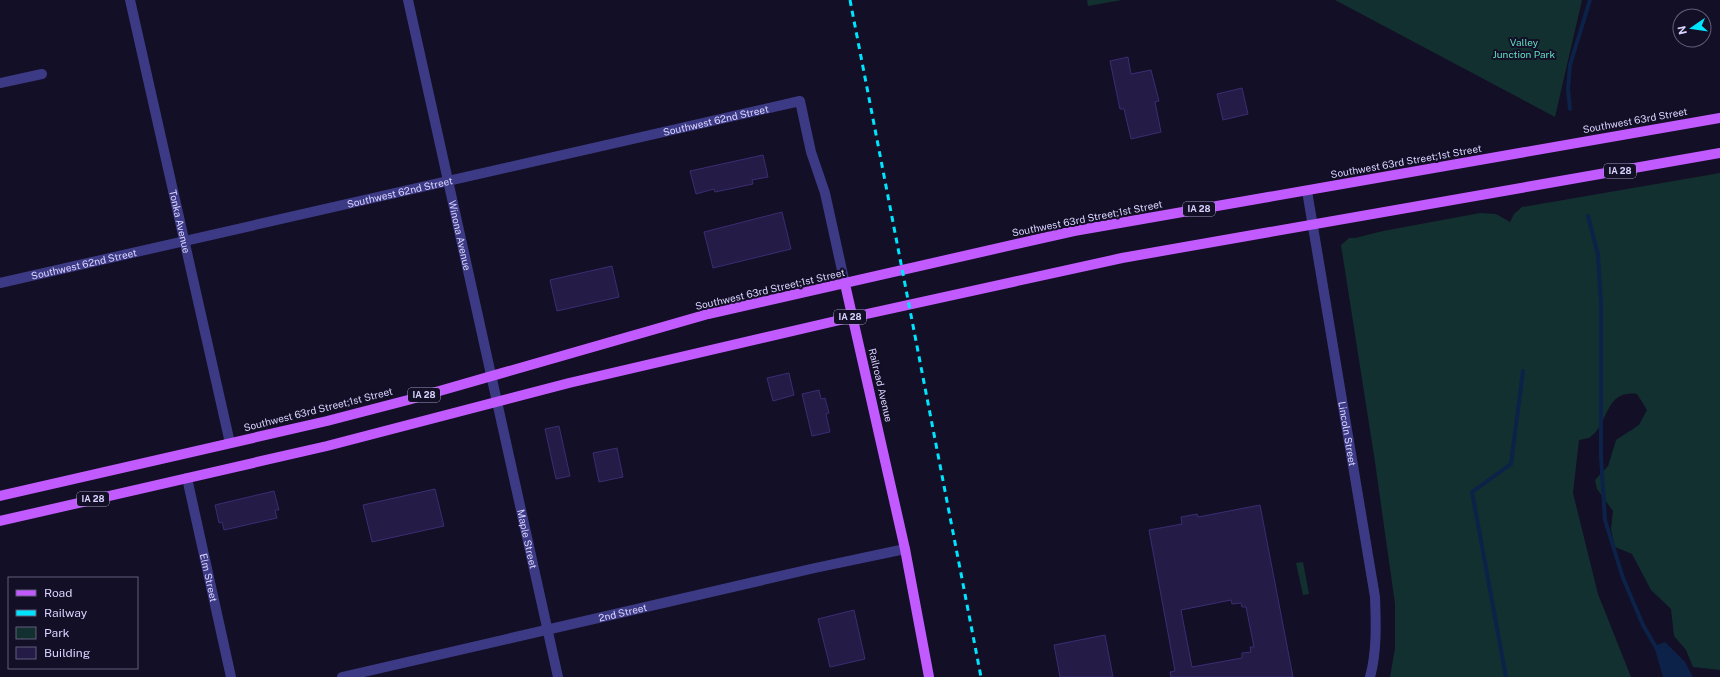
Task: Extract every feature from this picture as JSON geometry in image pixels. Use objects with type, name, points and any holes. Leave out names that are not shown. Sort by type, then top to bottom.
[{"type":"main road","name":"Southwest 63rd Street","points":[[1555,146],[1720,118]]},
{"type":"main road","name":"Southwest 63rd Street;1st Street","points":[[0,496],[327,420],[492,376],[708,314],[1074,231],[1555,146]]},
{"type":"main road","name":"IA 28","points":[[0,521],[334,444],[497,400],[853,317],[1122,258],[1223,239],[1314,225],[1720,153]]},
{"type":"main road","name":"Railroad Avenue","points":[[845,284],[905,549],[929,677]]},
{"type":"street","name":"Tonka Avenue","points":[[130,0],[230,443]]},
{"type":"street","name":"Winona Avenue","points":[[408,0],[497,400]]},
{"type":"street","points":[[0,83],[42,74]]},
{"type":"street","name":"Southwest 62nd Street","points":[[0,283],[800,101]]},
{"type":"street","name":"Railroad Avenue","points":[[800,101],[810,146],[825,193],[845,284]]},
{"type":"street","name":"Lincoln Street","points":[[1307,191],[1314,225],[1375,597],[1376,624],[1370,677]]},
{"type":"street","name":"Maple Street","points":[[497,400],[558,677]]},
{"type":"street","name":"Elm Street","points":[[187,478],[231,677]]},
{"type":"street","name":"2nd Street","points":[[342,677],[905,549]]},
{"type":"green space","points":[[1087,0],[1122,0],[1088,6]]},
{"type":"green space","name":"Valley Junction Park","points":[[1335,0],[1582,0],[1555,117]]},
{"type":"green space","points":[[1720,173],[1720,670],[1693,667],[1686,650],[1674,636],[1671,609],[1651,590],[1632,554],[1615,547],[1611,529],[1613,511],[1597,489],[1595,480],[1608,466],[1616,440],[1639,425],[1647,410],[1637,394],[1626,394],[1618,397],[1608,410],[1600,425],[1589,438],[1579,440],[1573,493],[1598,594],[1631,677],[1390,677],[1395,648],[1395,604],[1375,462],[1341,245],[1349,238],[1480,213],[1496,214],[1510,222],[1514,214],[1522,207]]},
{"type":"green space","points":[[1303,562],[1309,594],[1303,595],[1296,563]]},
{"type":"water","points":[[1665,642],[1685,662],[1693,677],[1663,677],[1654,646]]},
{"type":"building","points":[[1128,57],[1131,74],[1151,70],[1159,101],[1155,102],[1161,132],[1131,139],[1124,109],[1120,109],[1110,61]]},
{"type":"building","points":[[1242,88],[1248,114],[1223,120],[1217,94]]},
{"type":"building","points":[[763,155],[768,177],[752,180],[753,184],[715,192],[714,189],[696,194],[690,171]]},
{"type":"building","points":[[782,212],[791,249],[713,268],[704,232]]},
{"type":"building","points":[[612,266],[619,297],[557,311],[550,280]]},
{"type":"building","points":[[789,373],[794,395],[773,401],[767,378]]},
{"type":"building","points":[[819,390],[821,399],[825,398],[829,413],[826,414],[830,432],[812,436],[802,394]]},
{"type":"building","points":[[559,426],[570,476],[556,479],[545,429]]},
{"type":"building","points":[[617,448],[623,477],[599,482],[593,453]]},
{"type":"building","points":[[435,489],[444,526],[372,542],[363,505]]},
{"type":"building","points":[[274,491],[279,510],[275,510],[277,518],[224,530],[222,522],[219,523],[215,505]]},
{"type":"building","points":[[1260,505],[1293,677],[1171,677],[1170,672],[1175,671],[1149,530],[1182,524],[1181,517],[1197,514],[1198,517]],"holes":[[[1231,600],[1232,604],[1241,603],[1242,607],[1246,607],[1254,647],[1250,647],[1251,652],[1242,653],[1242,658],[1192,667],[1181,610]]]},
{"type":"building","points":[[854,610],[865,659],[830,667],[818,619]]},
{"type":"building","points":[[1105,635],[1113,677],[1060,677],[1054,645]]},
{"type":"waterway","points":[[1570,109],[1568,89],[1570,65],[1590,0]]},
{"type":"waterway","points":[[1588,216],[1598,255],[1601,305],[1601,457],[1605,520],[1623,578],[1643,625],[1657,649]]},
{"type":"waterway","points":[[1506,677],[1472,492],[1511,464],[1523,371]]},
{"type":"railway","points":[[850,0],[981,677]]}]
